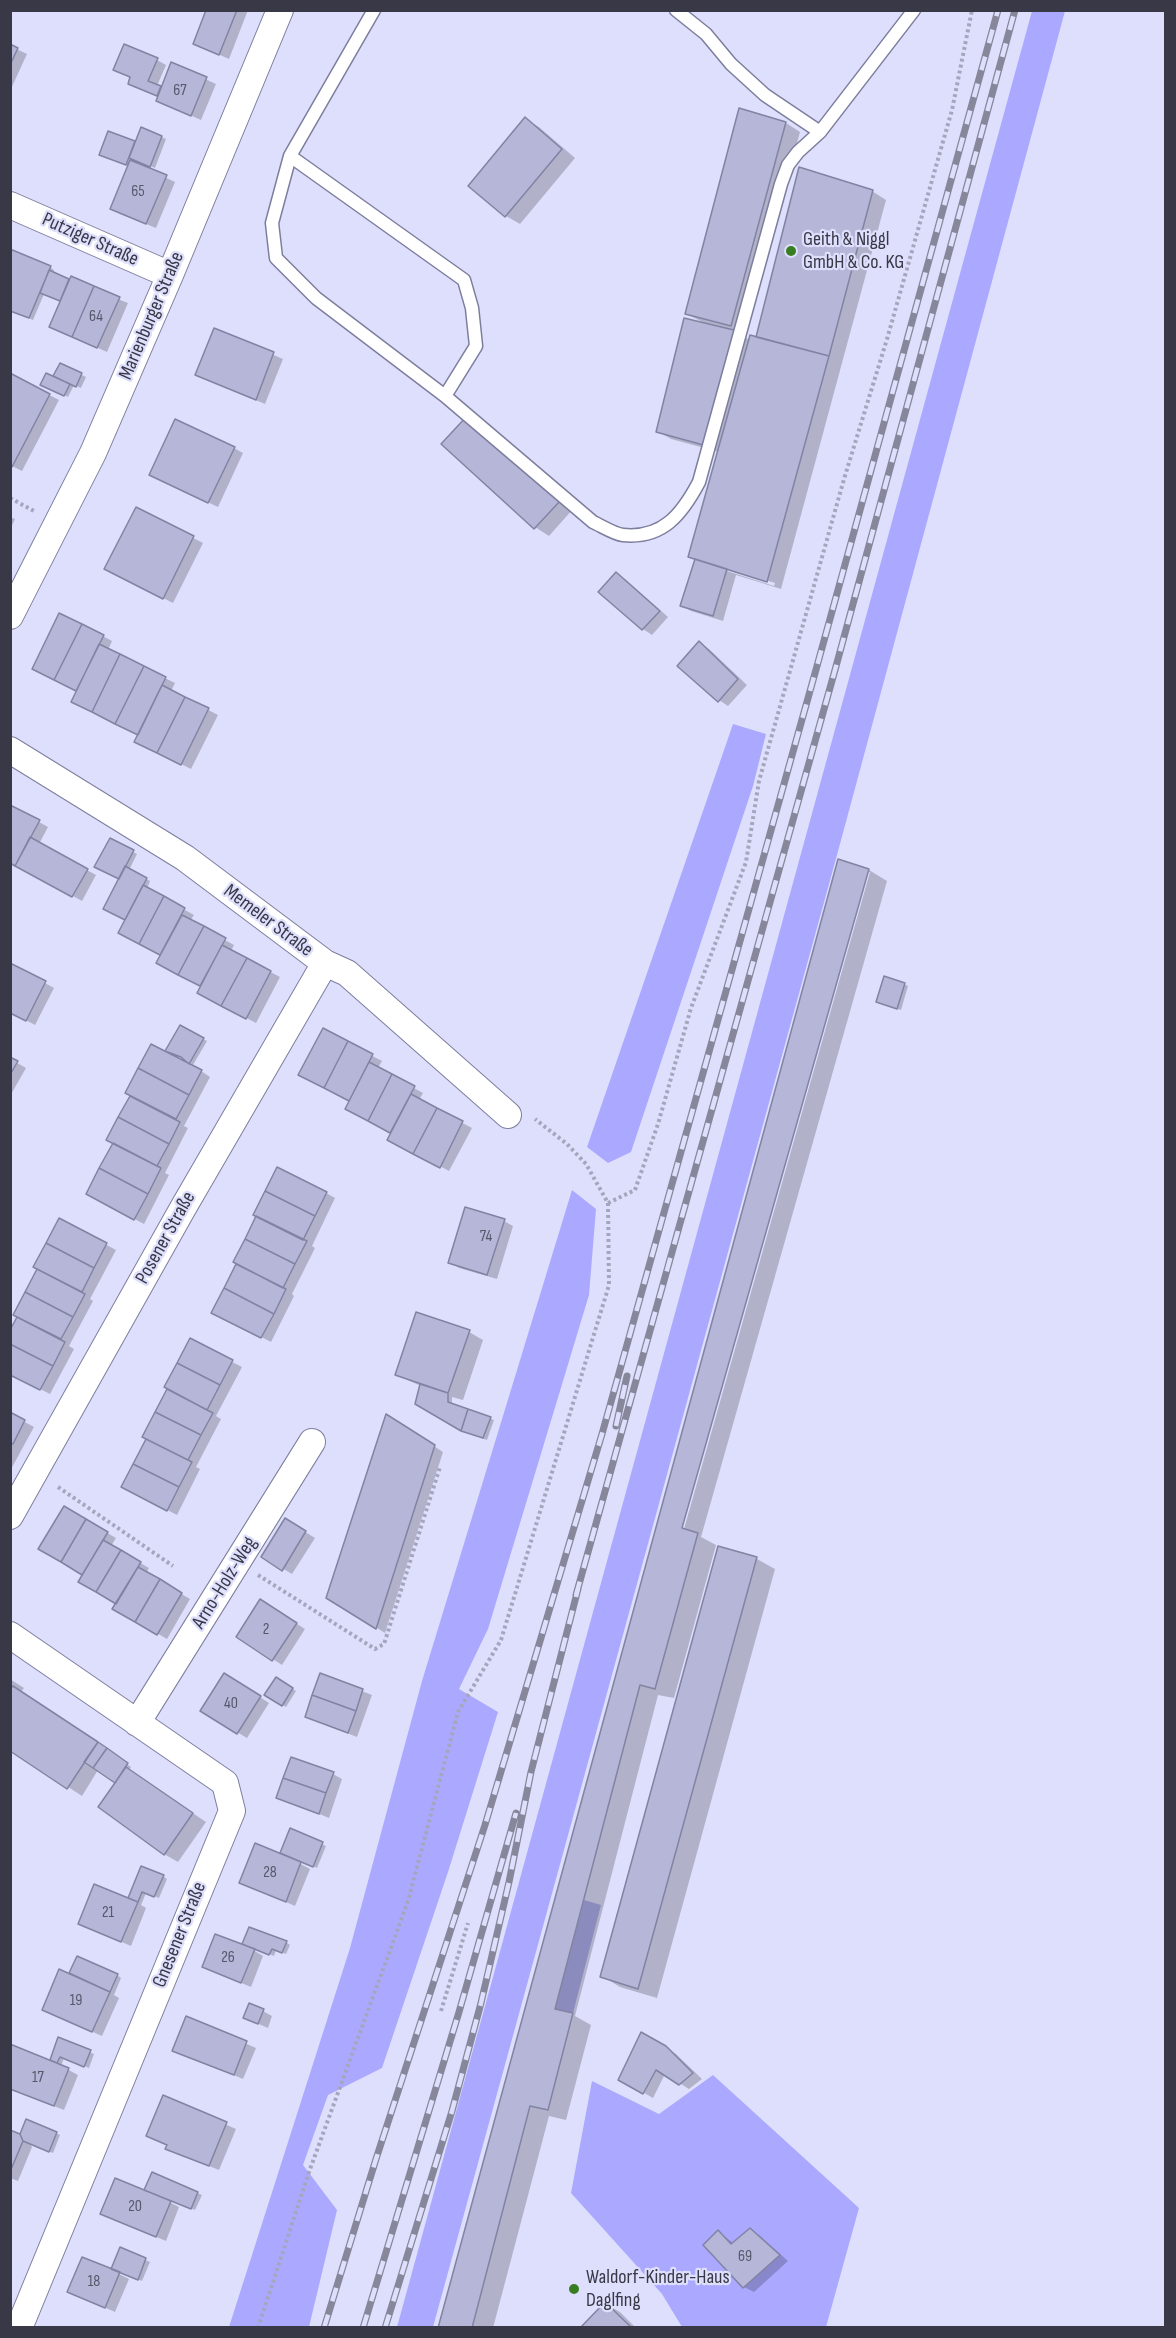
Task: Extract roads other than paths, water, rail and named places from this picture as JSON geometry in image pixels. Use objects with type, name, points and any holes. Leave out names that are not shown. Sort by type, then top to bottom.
[{"type":"street","name":"Marienburger Straße","points":[[10,616],[93,453],[280,10]]},
{"type":"street","name":"Putziger Straße","points":[[10,205],[170,275]]},
{"type":"street","name":"Memeler Straße","points":[[10,750],[185,858],[325,963],[347,973],[506,1113]]},
{"type":"street","name":"Posener Straße","points":[[10,1516],[183,1208],[325,963]]},
{"type":"street","name":"Arno-Holz-Weg","points":[[137,1723],[312,1442]]},
{"type":"street","name":"Gnesener Straße","points":[[10,1635],[225,1783],[232,1811],[19,2328]]},
{"type":"lane","points":[[374,10],[290,156],[272,224],[276,258],[316,298],[445,396],[593,522],[621,535],[647,534],[669,524],[686,506],[699,482],[788,165],[798,152],[820,132],[914,10]]},
{"type":"lane","points":[[676,10],[706,34],[730,64],[765,95],[820,132]]},
{"type":"lane","points":[[290,156],[464,280],[472,308],[476,346],[445,396]]},
{"type":"railway","points":[[324,2328],[376,2159],[485,1825],[602,1434],[998,10]]},
{"type":"railway","points":[[576,1595],[835,670],[1015,10]]},
{"type":"railway","points":[[616,1426],[627,1376]]},
{"type":"railway","points":[[385,2328],[452,2111],[481,2003],[531,1772],[578,1589]]},
{"type":"railway","points":[[363,2328],[459,2012],[516,1813]]},
{"type":"place","name":"Geith & Niggl GmbH & Co. KG","points":[[791,251]]},
{"type":"place","name":"Waldorf-Kinder-Haus Daglfing","points":[[574,2289]]}]
